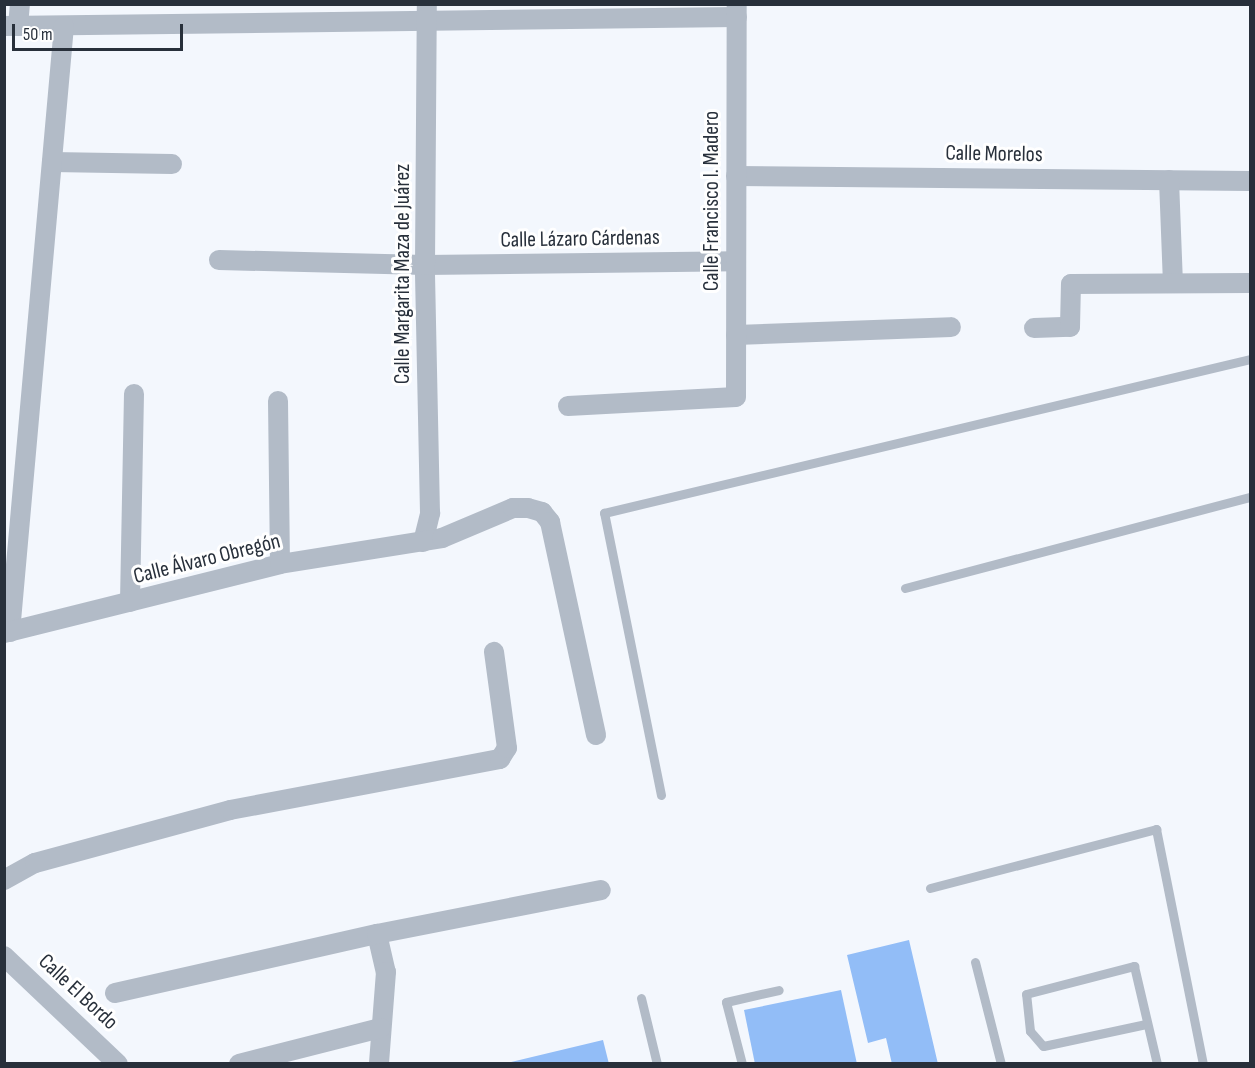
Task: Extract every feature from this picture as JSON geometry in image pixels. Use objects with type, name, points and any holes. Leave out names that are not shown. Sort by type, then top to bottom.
[{"type":"street","points":[[20,4],[11,26],[64,26],[271,14],[737,11]]},
{"type":"street","name":"Calle Francisco I. Madero","points":[[568,406],[736,397],[737,11]]},
{"type":"street","name":"Calle Margarita Maza de Juárez","points":[[423,542],[430,513],[425,265],[427,13]]},
{"type":"street","points":[[7,633],[64,26]]},
{"type":"street","points":[[52,162],[172,164]]},
{"type":"street","name":"Calle Morelos","points":[[736,176],[1251,181]]},
{"type":"street","points":[[1170,180],[1173,283]]},
{"type":"street","name":"Calle Lázaro Cárdenas","points":[[219,260],[425,265],[736,261]]},
{"type":"street","points":[[1034,328],[1070,327],[1071,284],[1251,283]]},
{"type":"street","points":[[736,336],[951,327]]},
{"type":"street","points":[[130,602],[134,394]]},
{"type":"street","points":[[278,401],[280,564]]},
{"type":"street","name":"Calle Álvaro Obregón","points":[[7,633],[280,564],[442,538],[513,508],[542,512],[550,522],[596,735]]},
{"type":"street","points":[[4,880],[35,863],[230,810],[500,759],[507,748],[494,652]]},
{"type":"street","points":[[115,993],[376,934],[601,890]]},
{"type":"street","points":[[376,934],[386,972],[378,1064]]},
{"type":"street","name":"Calle El Bordo","points":[[4,956],[118,1064]]},
{"type":"street","points":[[239,1064],[380,1028]]},
{"type":"lane","points":[[661,795],[604,513],[1251,359]]},
{"type":"lane","points":[[905,588],[1251,497]]},
{"type":"lane","points":[[930,888],[1156,829],[1203,1064]]},
{"type":"lane","points":[[975,962],[1001,1064]]},
{"type":"lane","points":[[1146,1024],[1043,1046],[1030,1031],[1026,994],[1134,966],[1157,1064]]},
{"type":"lane","points":[[742,1064],[726,1002],[779,990]]},
{"type":"lane","points":[[641,998],[657,1064]]},
{"type":"building","points":[[909,940],[938,1064],[892,1064],[886,1038],[868,1043],[847,955]]},
{"type":"building","points":[[841,990],[857,1064],[755,1064],[744,1010]]},
{"type":"building","points":[[603,1040],[609,1064],[507,1064],[507,1063]]}]
